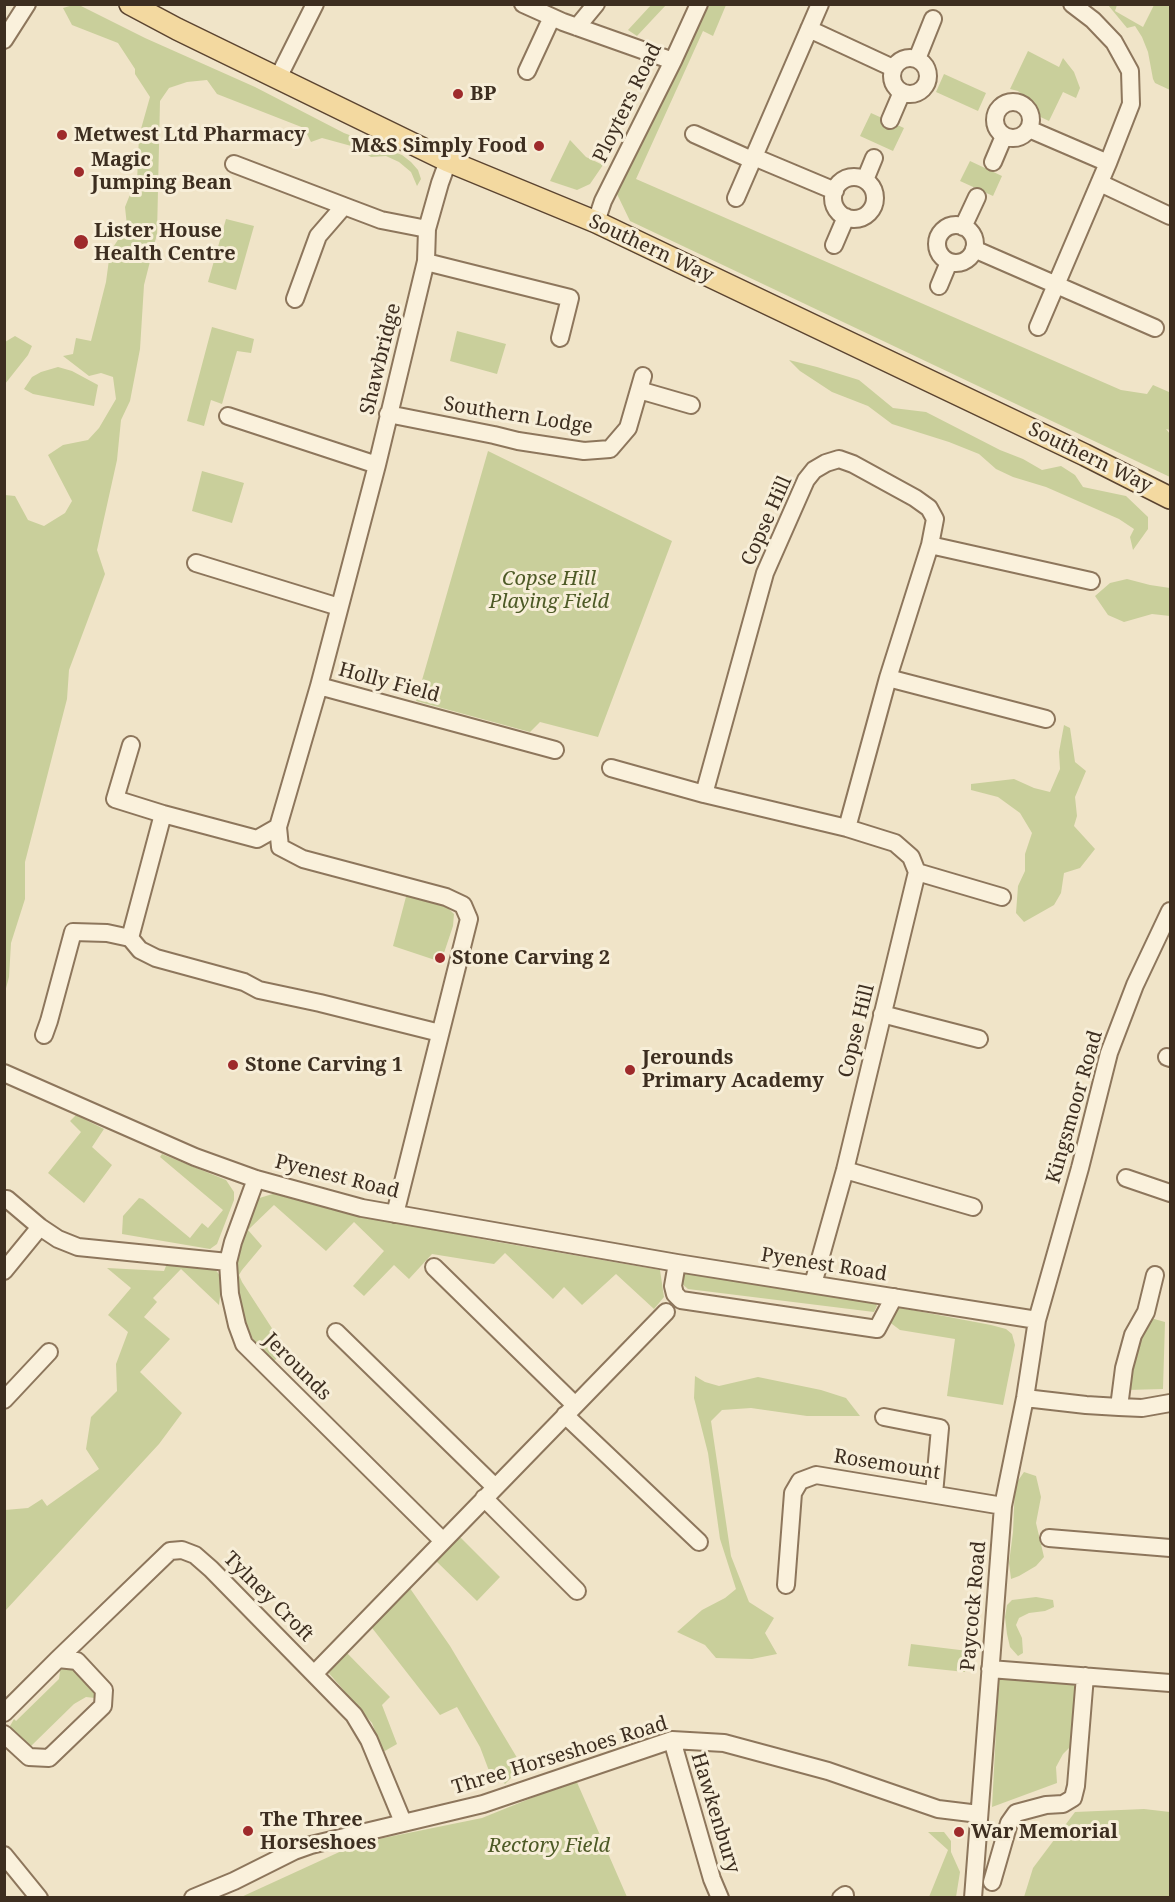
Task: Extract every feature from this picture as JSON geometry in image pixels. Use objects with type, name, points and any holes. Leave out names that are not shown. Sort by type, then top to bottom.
[{"type":"main road","name":"Southern Way","points":[[130,4],[448,161],[596,222],[1084,454],[1170,498]]},
{"type":"street","points":[[278,78],[315,4]]},
{"type":"street","points":[[523,4],[577,27],[673,61]]},
{"type":"street","points":[[577,27],[596,4]]},
{"type":"street","name":"Ployters Road","points":[[596,222],[603,201],[699,4]]},
{"type":"street","points":[[736,198],[819,4]]},
{"type":"street","points":[[1038,327],[1131,104],[1130,70],[1114,42],[1093,20],[1072,4]]},
{"type":"street","points":[[4,40],[27,5]]},
{"type":"street","points":[[527,71],[552,17]]},
{"type":"street","points":[[917,59],[933,19]]},
{"type":"street","points":[[809,29],[893,68]]},
{"type":"street","points":[[906,58],[917,59],[925,66],[927,82],[919,91],[902,92],[892,80],[893,68],[906,58]]},
{"type":"street","points":[[891,120],[902,92]]},
{"type":"street","points":[[1008,103],[1019,103],[1028,110],[1031,120],[1029,129],[1026,134],[1015,138],[1004,136],[998,130],[995,120],[999,109],[1008,103]]},
{"type":"street","points":[[1029,129],[1108,163]]},
{"type":"street","points":[[694,134],[835,191]]},
{"type":"street","points":[[993,162],[1004,136]]},
{"type":"street","points":[[865,180],[874,158]]},
{"type":"street","name":"Shawbridge","points":[[319,686],[377,465],[426,262],[427,229],[448,161]]},
{"type":"street","points":[[234,164],[381,220],[427,229]]},
{"type":"street","points":[[858,177],[865,180],[873,189],[875,194],[873,207],[864,216],[852,219],[846,217],[836,209],[833,197],[835,191],[844,180],[858,177]]},
{"type":"street","points":[[1100,183],[1170,216]]},
{"type":"street","points":[[963,227],[977,197]]},
{"type":"street","points":[[295,299],[318,236],[344,206]]},
{"type":"street","points":[[834,245],[846,217]]},
{"type":"street","points":[[948,227],[963,227],[972,234],[974,249],[967,260],[949,262],[940,254],[939,236],[948,227]]},
{"type":"street","points":[[974,249],[1155,328]]},
{"type":"street","points":[[426,262],[570,298],[560,338]]},
{"type":"street","points":[[939,286],[949,262]]},
{"type":"street","name":"Southern Lodge","points":[[388,414],[518,441],[584,451],[610,449],[628,428],[641,383],[691,405]]},
{"type":"street","points":[[228,416],[377,465]]},
{"type":"street","name":"Copse Hill","points":[[704,794],[765,573],[798,496],[814,470],[839,459],[853,464],[915,498],[929,508],[935,519],[930,545],[888,678],[847,828]]},
{"type":"street","points":[[930,545],[1091,581]]},
{"type":"street","points":[[196,563],[339,607]]},
{"type":"street","points":[[888,678],[1046,718]]},
{"type":"street","name":"Holly Field","points":[[278,827],[319,686],[555,750]]},
{"type":"street","points":[[131,745],[115,799],[257,839],[278,827],[280,847],[303,859],[446,897],[463,905],[469,919],[395,1214]]},
{"type":"street","points":[[611,768],[704,794],[847,828],[895,843],[911,857],[917,872],[1002,897]]},
{"type":"street","points":[[130,938],[163,814]]},
{"type":"street","name":"Copse Hill","points":[[813,1284],[845,1170],[917,872]]},
{"type":"street","name":"Kingsmoor Road","points":[[1037,1320],[1080,1168],[1109,1053],[1135,985],[1170,911]]},
{"type":"street","points":[[44,1035],[74,932],[107,933],[130,938],[140,950],[156,958],[244,982],[259,990],[440,1034]]},
{"type":"street","points":[[882,1014],[979,1039]]},
{"type":"street","name":"Pyenest Road","points":[[4,1073],[195,1157],[256,1179],[332,1200],[395,1214],[677,1263],[1037,1320]]},
{"type":"street","points":[[845,1170],[973,1207]]},
{"type":"street","points":[[1126,1178],[1170,1193]]},
{"type":"street","name":"Jerounds","points":[[256,1179],[228,1262],[230,1294],[244,1344],[443,1541]]},
{"type":"street","points":[[7,1199],[40,1227],[58,1239],[78,1247],[228,1262]]},
{"type":"street","points":[[4,1271],[40,1227]]},
{"type":"street","name":"Pyenest Road","points":[[677,1263],[673,1286],[675,1294],[681,1300],[877,1329],[894,1297]]},
{"type":"street","points":[[434,1267],[699,1542]]},
{"type":"street","points":[[1119,1407],[1124,1368],[1134,1335],[1146,1312],[1155,1275]]},
{"type":"street","points":[[314,1674],[666,1312]]},
{"type":"street","name":"Paycock Road","points":[[973,1898],[1003,1506],[1037,1320]]},
{"type":"street","points":[[336,1332],[490,1493],[577,1591]]},
{"type":"street","points":[[4,1400],[50,1352]]},
{"type":"street","points":[[1024,1398],[1142,1408],[1170,1403]]},
{"type":"street","points":[[884,1418],[940,1428],[934,1494]]},
{"type":"street","name":"Rosemount","points":[[786,1586],[793,1493],[800,1481],[816,1475],[1003,1506]]},
{"type":"street","points":[[1049,1538],[1170,1548]]},
{"type":"street","name":"Tylney Croft","points":[[4,1713],[170,1551],[182,1550],[195,1555],[211,1569],[354,1715],[403,1822]]},
{"type":"street","points":[[4,1734],[29,1757],[49,1758],[103,1706],[104,1690],[77,1661],[58,1659]]},
{"type":"street","points":[[990,1669],[1170,1683]]},
{"type":"street","points":[[992,1882],[1009,1823],[1016,1814],[1046,1805],[1063,1804],[1073,1798],[1076,1786],[1085,1676]]},
{"type":"street","name":"Three Horseshoes Road","points":[[193,1898],[234,1881],[294,1851],[329,1840],[483,1804],[672,1740],[724,1743],[828,1771],[938,1809],[979,1814]]},
{"type":"street","name":"Hawkenbury","points":[[672,1740],[712,1879],[720,1898]]},
{"type":"street","points":[[4,1856],[39,1898]]},
{"type":"green space","points":[[652,4],[666,5],[637,36],[628,30]]},
{"type":"green space","points":[[79,5],[145,38],[255,87],[344,133],[402,155],[418,170],[421,179],[417,186],[411,172],[399,162],[386,156],[371,157],[355,147],[322,138],[311,142],[304,128],[217,94],[207,80],[187,82],[169,88],[160,101],[157,234],[144,285],[140,349],[130,401],[121,420],[117,460],[97,550],[105,574],[69,670],[67,699],[25,862],[25,899],[11,943],[9,977],[5,992],[5,495],[15,496],[28,520],[44,526],[65,513],[72,501],[48,455],[63,445],[88,440],[99,428],[116,399],[113,377],[101,373],[89,376],[63,356],[73,354],[76,338],[91,341],[106,282],[110,252],[127,226],[125,207],[137,182],[139,136],[150,97],[118,43],[72,25],[63,8]]},
{"type":"green space","points":[[703,5],[726,5],[713,36],[703,31],[636,179],[1121,390],[1147,394],[1153,385],[1169,392],[1170,430],[1166,429],[1170,434],[1170,477],[630,221],[617,194]]},
{"type":"green space","points":[[1108,5],[1117,5],[1115,11],[1143,27],[1154,5],[1170,5],[1170,90],[1155,83],[1148,52],[1135,26],[1127,28]]},
{"type":"green space","points":[[1028,51],[1059,67],[1063,58],[1074,72],[1080,88],[1076,98],[1063,92],[1049,121],[1034,114],[1031,103],[1018,91],[1010,89]]},
{"type":"green space","points":[[944,74],[986,93],[978,111],[936,92]]},
{"type":"green space","points":[[871,113],[904,128],[893,151],[860,136]]},
{"type":"green space","points":[[570,140],[586,157],[603,165],[590,184],[577,190],[550,181]]},
{"type":"green space","points":[[970,161],[1002,176],[993,196],[960,181]]},
{"type":"green space","points":[[226,219],[254,226],[236,290],[208,282]]},
{"type":"green space","points":[[212,327],[254,339],[251,353],[237,351],[222,404],[211,400],[204,426],[187,421]]},
{"type":"green space","points":[[457,331],[506,344],[497,374],[450,361]]},
{"type":"green space","points":[[15,336],[32,346],[28,355],[5,384],[5,342]]},
{"type":"green space","points":[[789,360],[859,380],[893,408],[926,412],[1042,470],[1061,466],[1075,475],[1083,487],[1126,496],[1148,517],[1148,529],[1133,550],[1130,537],[1134,529],[1119,519],[1046,487],[1013,477],[996,469],[979,454],[892,424],[868,406],[832,392],[800,371]]},
{"type":"green space","points":[[58,367],[72,371],[98,385],[94,406],[33,394],[24,389],[32,377]]},
{"type":"green space","name":"Copse Hill Playing Field","points":[[488,451],[672,541],[598,737],[540,722],[530,732],[416,701]]},
{"type":"green space","points":[[202,471],[244,483],[232,523],[192,511]]},
{"type":"green space","points":[[1127,579],[1170,588],[1170,616],[1152,614],[1124,622],[1108,615],[1095,596],[1110,583]]},
{"type":"green space","points":[[1064,725],[1070,728],[1075,762],[1086,771],[1075,797],[1077,816],[1074,826],[1095,849],[1080,868],[1064,873],[1061,893],[1054,905],[1024,922],[1016,913],[1018,886],[1025,871],[1025,854],[1032,833],[1020,813],[998,797],[971,790],[971,784],[1014,779],[1050,792],[1060,769],[1059,752]]},
{"type":"green space","points":[[407,893],[443,903],[454,914],[453,926],[441,962],[393,946]]},
{"type":"green space","points":[[76,1115],[104,1129],[92,1147],[112,1165],[84,1203],[48,1173],[81,1132],[70,1121]]},
{"type":"green space","points":[[162,1154],[226,1180],[234,1192],[234,1200],[217,1244],[210,1249],[122,1234],[123,1216],[139,1198],[190,1238],[202,1223],[208,1228],[223,1210],[160,1157]]},
{"type":"green space","points":[[276,1193],[486,1240],[660,1270],[664,1297],[654,1309],[616,1274],[582,1305],[564,1287],[553,1299],[505,1253],[494,1264],[432,1254],[409,1279],[394,1265],[364,1296],[353,1286],[384,1251],[354,1222],[326,1251],[274,1205],[248,1230],[262,1246],[239,1275],[286,1350],[274,1361],[254,1341],[243,1319],[235,1277],[235,1247],[256,1199]]},
{"type":"green space","points":[[168,1261],[212,1265],[221,1277],[219,1305],[181,1269],[153,1298],[157,1302],[144,1317],[170,1339],[140,1372],[182,1413],[159,1444],[5,1611],[5,1510],[28,1508],[42,1499],[47,1506],[99,1469],[86,1449],[91,1417],[117,1391],[116,1364],[128,1332],[108,1315],[131,1288],[107,1268],[164,1271]]},
{"type":"green space","points":[[682,1272],[875,1302],[877,1306],[874,1312],[688,1289],[681,1283]]},
{"type":"green space","points":[[896,1307],[991,1325],[1006,1329],[1012,1334],[1015,1345],[1003,1405],[947,1396],[955,1339],[900,1330],[888,1321]]},
{"type":"green space","points":[[1147,1317],[1165,1322],[1163,1389],[1126,1390],[1133,1335]]},
{"type":"green space","points":[[695,1376],[719,1386],[758,1377],[821,1390],[846,1398],[860,1416],[807,1416],[751,1408],[722,1410],[711,1421],[731,1556],[749,1602],[774,1618],[765,1633],[777,1654],[752,1659],[716,1658],[705,1645],[677,1632],[702,1610],[725,1598],[736,1589],[720,1539],[708,1453],[694,1398]]},
{"type":"green space","points":[[1024,1472],[1036,1476],[1041,1497],[1036,1523],[1044,1557],[1036,1566],[1011,1579],[1009,1563],[1015,1485]]},
{"type":"green space","points":[[459,1536],[500,1577],[477,1601],[435,1560]]},
{"type":"green space","points":[[407,1584],[450,1646],[525,1771],[513,1776],[505,1784],[502,1781],[494,1784],[480,1747],[457,1707],[440,1715],[369,1624]]},
{"type":"green space","points":[[1036,1597],[1053,1600],[1054,1607],[1019,1618],[1016,1625],[1022,1638],[1023,1653],[1018,1656],[1010,1647],[1007,1634],[1005,1617],[1007,1605],[1012,1600]]},
{"type":"green space","points":[[911,1644],[968,1651],[965,1672],[908,1666]]},
{"type":"green space","points":[[346,1652],[390,1697],[382,1705],[397,1744],[383,1752],[372,1723],[327,1671]]},
{"type":"green space","points":[[61,1664],[78,1671],[95,1691],[95,1698],[86,1697],[74,1704],[30,1747],[16,1736],[10,1726],[14,1719],[16,1721],[59,1679]]},
{"type":"green space","points":[[999,1675],[1078,1683],[1075,1742],[1063,1754],[1056,1767],[1057,1783],[992,1807]]},
{"type":"green space","name":"Rectory Field","points":[[576,1780],[627,1897],[239,1898],[359,1843],[482,1818]]},
{"type":"green space","points":[[1144,1809],[1170,1812],[1170,1897],[1024,1897],[1033,1868],[1075,1812]]},
{"type":"green space","points":[[928,1832],[944,1832],[951,1841],[951,1852],[960,1872],[956,1897],[929,1897],[948,1850]]},
{"type":"place","name":"BP","points":[[458,94]]},
{"type":"place","name":"Metwest Ltd Pharmacy","points":[[62,135]]},
{"type":"place","name":"M&S Simply Food","points":[[539,146]]},
{"type":"place","name":"Magic Jumping Bean","points":[[79,172]]},
{"type":"place","name":"Lister House Health Centre","points":[[81,242]]},
{"type":"place","name":"Stone Carving 2","points":[[440,958]]},
{"type":"place","name":"Stone Carving 1","points":[[233,1065]]},
{"type":"place","name":"Jerounds Primary Academy","points":[[630,1070]]},
{"type":"place","name":"The Three Horseshoes","points":[[248,1831]]},
{"type":"place","name":"War Memorial","points":[[959,1832]]}]
